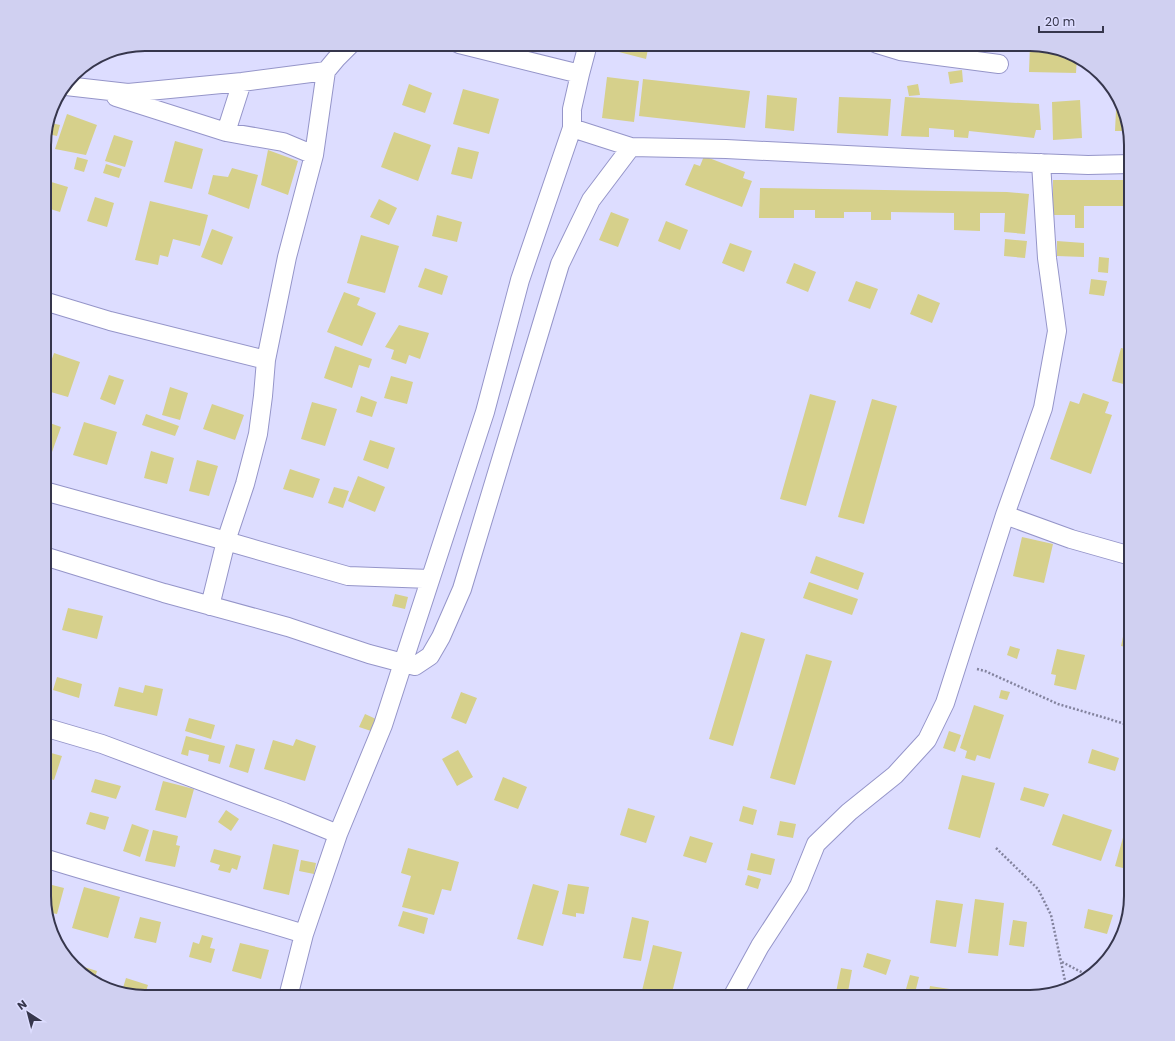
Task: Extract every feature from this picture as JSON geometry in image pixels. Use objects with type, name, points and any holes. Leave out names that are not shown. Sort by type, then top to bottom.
[{"type":"street","points":[[210,606],[226,541],[245,484],[258,434],[266,360],[287,256],[314,154],[326,71],[344,51]]},
{"type":"street","points":[[487,51],[580,74]]},
{"type":"street","points":[[290,990],[304,934],[338,834],[383,726],[485,412],[520,280],[572,128],[572,109],[586,51]]},
{"type":"street","points":[[900,51],[999,64]]},
{"type":"street","points":[[72,86],[128,93],[242,82],[326,71]]},
{"type":"street","points":[[226,132],[242,82]]},
{"type":"street","points":[[90,88],[160,112],[226,132],[283,142],[314,154]]},
{"type":"street","points":[[572,128],[631,147],[726,149],[1041,163],[1124,164]]},
{"type":"street","points":[[51,558],[164,593],[288,627],[369,654],[403,663],[415,666],[430,656],[441,637],[462,589],[560,264],[591,200],[631,147]]},
{"type":"street","points":[[736,990],[760,946],[798,886],[816,844],[849,812],[895,775],[927,740],[944,703],[1005,515],[1043,408],[1056,331],[1048,258],[1041,163]]},
{"type":"street","points":[[51,303],[110,321],[266,360]]},
{"type":"street","points":[[51,493],[348,576],[430,579]]},
{"type":"street","points":[[1005,515],[1071,539],[1124,554]]},
{"type":"street","points":[[51,729],[102,744],[284,812],[338,834]]},
{"type":"street","points":[[51,860],[304,934]]},
{"type":"path","points":[[957,665],[985,671],[1058,704],[1124,724]]},
{"type":"path","points":[[996,848],[1038,889],[1051,915],[1066,983]]},
{"type":"path","points":[[1062,962],[1083,973]]},
{"type":"building","points":[[619,51],[648,51],[646,59]]},
{"type":"building","points":[[1030,51],[1054,54],[1077,64],[1076,73],[1029,72]]},
{"type":"building","points":[[962,70],[963,82],[950,84],[948,72]]},
{"type":"building","points":[[607,77],[639,81],[634,122],[602,118]]},
{"type":"building","points":[[643,79],[750,91],[745,128],[639,116]]},
{"type":"building","points":[[409,84],[432,93],[425,113],[402,105]]},
{"type":"building","points":[[918,84],[920,95],[909,96],[907,86]]},
{"type":"building","points":[[463,89],[499,99],[489,134],[453,124]]},
{"type":"building","points":[[767,95],[797,98],[794,131],[765,128]]},
{"type":"building","points":[[839,97],[891,99],[888,136],[837,133]]},
{"type":"building","points":[[905,97],[1039,104],[1041,130],[1036,130],[1034,138],[969,131],[968,138],[954,137],[954,130],[929,128],[929,137],[901,136]]},
{"type":"building","points":[[1080,100],[1082,138],[1053,140],[1052,102]]},
{"type":"building","points":[[1116,110],[1117,110],[1123,131],[1115,131]]},
{"type":"building","points":[[67,114],[97,125],[86,155],[55,149]]},
{"type":"building","points":[[54,124],[60,125],[57,136],[52,135]]},
{"type":"building","points":[[394,132],[431,145],[418,181],[381,167]]},
{"type":"building","points":[[114,135],[133,141],[125,167],[105,161]]},
{"type":"building","points":[[175,141],[203,149],[192,189],[164,182]]},
{"type":"building","points":[[458,147],[479,152],[472,179],[451,174]]},
{"type":"building","points":[[268,150],[298,161],[288,195],[261,185]]},
{"type":"building","points":[[704,156],[745,172],[743,178],[752,181],[742,207],[685,185],[694,164],[700,166]]},
{"type":"building","points":[[77,157],[88,160],[84,172],[74,169]]},
{"type":"building","points":[[106,164],[122,169],[119,178],[103,173]]},
{"type":"building","points":[[232,168],[258,175],[249,209],[208,194],[213,175],[228,177]]},
{"type":"building","points":[[1053,180],[1124,180],[1124,206],[1084,206],[1084,228],[1075,228],[1075,215],[1053,215]]},
{"type":"building","points":[[51,182],[68,187],[60,212],[51,209]]},
{"type":"building","points":[[760,188],[1007,192],[1029,194],[1025,234],[1004,232],[1005,213],[980,213],[980,231],[954,230],[954,213],[891,212],[891,220],[871,220],[871,212],[844,212],[844,218],[815,218],[815,210],[794,210],[794,218],[759,218]]},
{"type":"building","points":[[95,197],[114,203],[107,227],[87,221]]},
{"type":"building","points":[[379,199],[397,208],[389,225],[370,217]]},
{"type":"building","points":[[150,201],[208,215],[200,246],[173,239],[168,257],[160,255],[158,265],[135,260]]},
{"type":"building","points":[[611,212],[629,219],[618,247],[599,240]]},
{"type":"building","points":[[437,215],[462,222],[457,242],[432,236]]},
{"type":"building","points":[[666,221],[688,230],[680,250],[658,241]]},
{"type":"building","points":[[212,229],[233,237],[222,265],[201,257]]},
{"type":"building","points":[[361,235],[399,246],[385,293],[347,283]]},
{"type":"building","points":[[1005,239],[1027,241],[1025,258],[1004,256]]},
{"type":"building","points":[[1057,241],[1084,243],[1084,257],[1057,256]]},
{"type":"building","points":[[730,243],[752,251],[744,272],[722,263]]},
{"type":"building","points":[[1099,257],[1109,258],[1108,273],[1098,272]]},
{"type":"building","points":[[794,263],[816,272],[808,292],[786,283]]},
{"type":"building","points":[[425,268],[448,276],[442,295],[418,287]]},
{"type":"building","points":[[1091,279],[1107,281],[1104,296],[1089,294]]},
{"type":"building","points":[[856,281],[878,289],[870,309],[848,301]]},
{"type":"building","points":[[344,292],[360,298],[357,305],[376,313],[362,346],[327,332]]},
{"type":"building","points":[[918,294],[940,303],[932,323],[910,314]]},
{"type":"building","points":[[399,325],[429,333],[420,359],[409,355],[406,364],[391,359],[394,350],[385,347]]},
{"type":"building","points":[[335,346],[372,359],[369,368],[359,365],[352,388],[324,378]]},
{"type":"building","points":[[1121,348],[1124,349],[1124,384],[1112,381]]},
{"type":"building","points":[[54,353],[80,362],[68,397],[51,392],[51,362]]},
{"type":"building","points":[[109,375],[124,380],[115,405],[100,399]]},
{"type":"building","points":[[391,376],[413,382],[407,404],[384,398]]},
{"type":"building","points":[[170,387],[188,393],[180,420],[162,415]]},
{"type":"building","points":[[1083,393],[1109,402],[1105,413],[1112,415],[1091,474],[1050,459],[1070,401],[1079,404]]},
{"type":"building","points":[[810,394],[836,401],[806,506],[780,499]]},
{"type":"building","points":[[361,396],[377,402],[372,417],[356,412]]},
{"type":"building","points":[[872,399],[897,406],[864,524],[838,517]]},
{"type":"building","points":[[312,402],[337,409],[325,446],[301,439]]},
{"type":"building","points":[[212,404],[244,415],[235,440],[203,429]]},
{"type":"building","points":[[146,414],[179,426],[175,436],[142,425]]},
{"type":"building","points":[[84,422],[117,432],[107,465],[73,455]]},
{"type":"building","points":[[51,423],[61,427],[51,452]]},
{"type":"building","points":[[370,440],[395,448],[388,469],[363,460]]},
{"type":"building","points":[[151,451],[174,458],[167,484],[144,478]]},
{"type":"building","points":[[197,460],[218,466],[209,496],[189,491]]},
{"type":"building","points":[[290,469],[320,479],[313,498],[283,489]]},
{"type":"building","points":[[358,476],[385,487],[375,512],[348,501]]},
{"type":"building","points":[[334,487],[349,491],[343,508],[328,503]]},
{"type":"building","points":[[1022,537],[1053,544],[1044,583],[1013,576]]},
{"type":"building","points":[[816,556],[864,573],[858,590],[810,573]]},
{"type":"building","points":[[809,582],[858,599],[852,615],[803,598]]},
{"type":"building","points":[[395,594],[408,597],[405,609],[392,606]]},
{"type":"building","points":[[68,608],[103,616],[97,639],[62,630]]},
{"type":"building","points":[[741,632],[765,639],[733,746],[709,739]]},
{"type":"building","points":[[1124,632],[1124,647],[1121,646]]},
{"type":"building","points":[[1010,646],[1020,649],[1017,659],[1007,655]]},
{"type":"building","points":[[1057,649],[1085,655],[1076,690],[1054,685],[1056,675],[1051,674]]},
{"type":"building","points":[[806,654],[832,661],[795,785],[770,778]]},
{"type":"building","points":[[57,677],[82,684],[79,698],[53,690]]},
{"type":"building","points":[[145,685],[163,689],[157,716],[114,706],[119,687],[143,693]]},
{"type":"building","points":[[1001,690],[1010,692],[1007,700],[999,698]]},
{"type":"building","points":[[461,692],[477,698],[466,724],[451,718]]},
{"type":"building","points":[[974,705],[1004,715],[990,759],[977,755],[975,761],[965,758],[967,751],[960,748]]},
{"type":"building","points":[[365,714],[376,719],[371,731],[359,727]]},
{"type":"building","points":[[189,718],[215,725],[211,739],[185,731]]},
{"type":"building","points":[[949,731],[961,735],[955,752],[943,748]]},
{"type":"building","points":[[186,736],[225,746],[220,764],[208,761],[209,755],[189,750],[188,756],[181,754]]},
{"type":"building","points":[[296,739],[316,746],[305,781],[264,769],[273,740],[293,746]]},
{"type":"building","points":[[236,744],[255,749],[248,773],[229,767]]},
{"type":"building","points":[[1092,749],[1119,758],[1115,771],[1088,763]]},
{"type":"building","points":[[458,750],[473,777],[457,786],[442,759]]},
{"type":"building","points":[[51,753],[62,756],[54,780],[51,779]]},
{"type":"building","points":[[962,775],[995,783],[980,838],[948,829]]},
{"type":"building","points":[[503,777],[527,787],[518,809],[494,800]]},
{"type":"building","points":[[95,779],[121,786],[116,799],[91,792]]},
{"type":"building","points":[[163,781],[194,789],[186,818],[155,810]]},
{"type":"building","points":[[1024,787],[1049,794],[1044,807],[1020,800]]},
{"type":"building","points":[[743,806],[757,810],[753,825],[739,821]]},
{"type":"building","points":[[628,808],[655,816],[646,843],[620,835]]},
{"type":"building","points":[[226,810],[239,819],[231,831],[218,822]]},
{"type":"building","points":[[90,812],[109,817],[105,830],[86,824]]},
{"type":"building","points":[[1063,814],[1112,830],[1101,861],[1052,845]]},
{"type":"building","points":[[780,821],[796,824],[793,838],[777,835]]},
{"type":"building","points":[[132,824],[149,830],[140,857],[123,851]]},
{"type":"building","points":[[153,830],[178,836],[176,845],[180,846],[175,867],[145,861]]},
{"type":"building","points":[[1124,834],[1124,868],[1115,866]]},
{"type":"building","points":[[690,836],[713,843],[706,863],[683,856]]},
{"type":"building","points":[[273,844],[299,850],[289,895],[263,889]]},
{"type":"building","points":[[408,848],[459,862],[451,891],[442,889],[434,915],[402,907],[411,876],[401,873]]},
{"type":"building","points":[[214,849],[241,856],[237,870],[232,868],[230,873],[218,870],[220,865],[210,862]]},
{"type":"building","points":[[751,853],[775,859],[771,875],[747,870]]},
{"type":"building","points":[[301,860],[316,863],[314,874],[299,871]]},
{"type":"building","points":[[748,875],[761,879],[758,889],[745,885]]},
{"type":"building","points":[[533,884],[559,891],[543,946],[517,939]]},
{"type":"building","points":[[568,884],[589,887],[584,914],[576,913],[576,917],[562,914]]},
{"type":"building","points":[[51,885],[64,888],[57,914],[53,913]]},
{"type":"building","points":[[84,887],[120,897],[108,938],[72,928]]},
{"type":"building","points":[[975,899],[1004,903],[998,956],[968,953]]},
{"type":"building","points":[[936,900],[963,904],[956,947],[930,943]]},
{"type":"building","points":[[1088,909],[1113,915],[1107,934],[1084,928]]},
{"type":"building","points":[[403,911],[428,918],[424,934],[398,926]]},
{"type":"building","points":[[140,917],[161,922],[156,943],[134,938]]},
{"type":"building","points":[[632,917],[649,921],[641,961],[623,958]]},
{"type":"building","points":[[1013,920],[1027,922],[1024,947],[1009,945]]},
{"type":"building","points":[[202,935],[213,938],[210,948],[215,949],[211,963],[189,957],[193,942],[199,944]]},
{"type":"building","points":[[240,943],[269,950],[261,979],[232,971]]},
{"type":"building","points":[[653,945],[682,952],[673,990],[642,990]]},
{"type":"building","points":[[867,953],[891,960],[886,975],[863,967]]},
{"type":"building","points":[[84,967],[97,971],[96,976]]},
{"type":"building","points":[[841,968],[852,970],[848,990],[836,990]]},
{"type":"building","points":[[910,975],[919,977],[916,990],[906,990]]},
{"type":"building","points":[[126,978],[148,985],[146,990],[123,987]]},
{"type":"building","points":[[930,986],[956,990],[929,990]]}]
